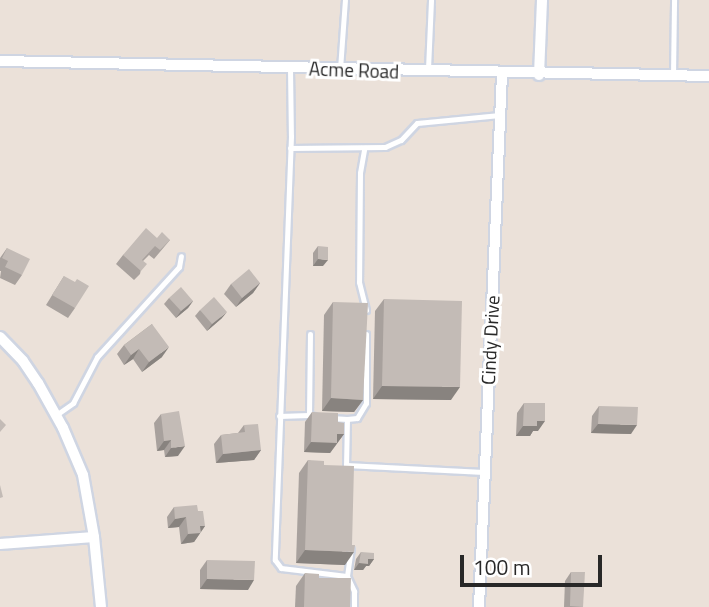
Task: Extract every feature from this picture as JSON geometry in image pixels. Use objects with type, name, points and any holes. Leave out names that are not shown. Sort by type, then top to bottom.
[{"type":"street","points":[[539,75],[542,0]]},
{"type":"street","name":"Acme Road","points":[[0,61],[539,75],[709,76]]},
{"type":"street","name":"Cindy Drive","points":[[479,607],[502,74]]},
{"type":"street","points":[[0,338],[23,361],[56,415],[83,475],[94,537],[101,607]]},
{"type":"street","points":[[0,544],[94,537]]},
{"type":"lane","points":[[340,69],[345,0]]},
{"type":"lane","points":[[428,72],[431,0]]},
{"type":"lane","points":[[673,76],[674,0]]},
{"type":"lane","points":[[290,68],[290,148],[276,565],[347,576]]},
{"type":"lane","points":[[290,148],[364,150],[385,147],[401,140],[417,123],[500,115]]},
{"type":"lane","points":[[279,416],[357,418],[366,403],[366,311],[359,282],[360,173],[364,150]]},
{"type":"lane","points":[[56,415],[73,403],[97,357],[179,267],[181,256]]},
{"type":"lane","points":[[309,415],[310,334]]},
{"type":"lane","points":[[347,419],[346,465],[484,472]]},
{"type":"lane","points":[[352,535],[347,576],[355,591],[354,607]]},
{"type":"building","points":[[146,228],[157,238],[162,232],[170,240],[160,250],[155,246],[142,260],[147,264],[141,271],[123,255]]},
{"type":"building","points":[[318,246],[328,247],[328,260],[318,259]]},
{"type":"building","points":[[7,248],[30,259],[22,275],[5,267],[8,261],[2,258]]},
{"type":"building","points":[[249,269],[260,283],[242,298],[231,284]]},
{"type":"building","points":[[64,276],[89,286],[75,308],[52,295]]},
{"type":"building","points":[[181,287],[193,301],[181,311],[169,298]]},
{"type":"building","points":[[214,297],[227,312],[212,324],[200,310]]},
{"type":"building","points":[[384,299],[462,301],[460,387],[382,386]]},
{"type":"building","points":[[333,302],[368,303],[363,400],[331,398]]},
{"type":"building","points":[[152,324],[169,347],[149,362],[139,349],[131,355],[124,345]]},
{"type":"building","points":[[524,403],[545,403],[545,421],[537,421],[537,426],[523,426]]},
{"type":"building","points":[[599,406],[638,407],[637,425],[598,424]]},
{"type":"building","points":[[179,411],[185,446],[171,448],[171,440],[164,441],[161,414]]},
{"type":"building","points":[[312,412],[338,413],[338,422],[344,423],[344,434],[337,434],[337,443],[311,442]]},
{"type":"building","points":[[0,419],[6,425],[0,432]]},
{"type":"building","points":[[258,424],[261,450],[223,454],[221,435],[245,432],[244,425]]},
{"type":"building","points":[[308,460],[324,461],[324,465],[354,466],[354,552],[305,550]]},
{"type":"building","points":[[197,505],[198,511],[203,511],[205,526],[200,526],[201,533],[188,534],[186,517],[175,519],[174,507]]},
{"type":"building","points":[[361,552],[374,553],[374,559],[368,559],[368,564],[359,563]]},
{"type":"building","points":[[207,560],[255,561],[254,580],[207,579]]},
{"type":"building","points":[[571,572],[585,572],[583,607],[570,606]]},
{"type":"building","points":[[305,573],[319,574],[319,578],[351,578],[350,607],[304,607]]}]
